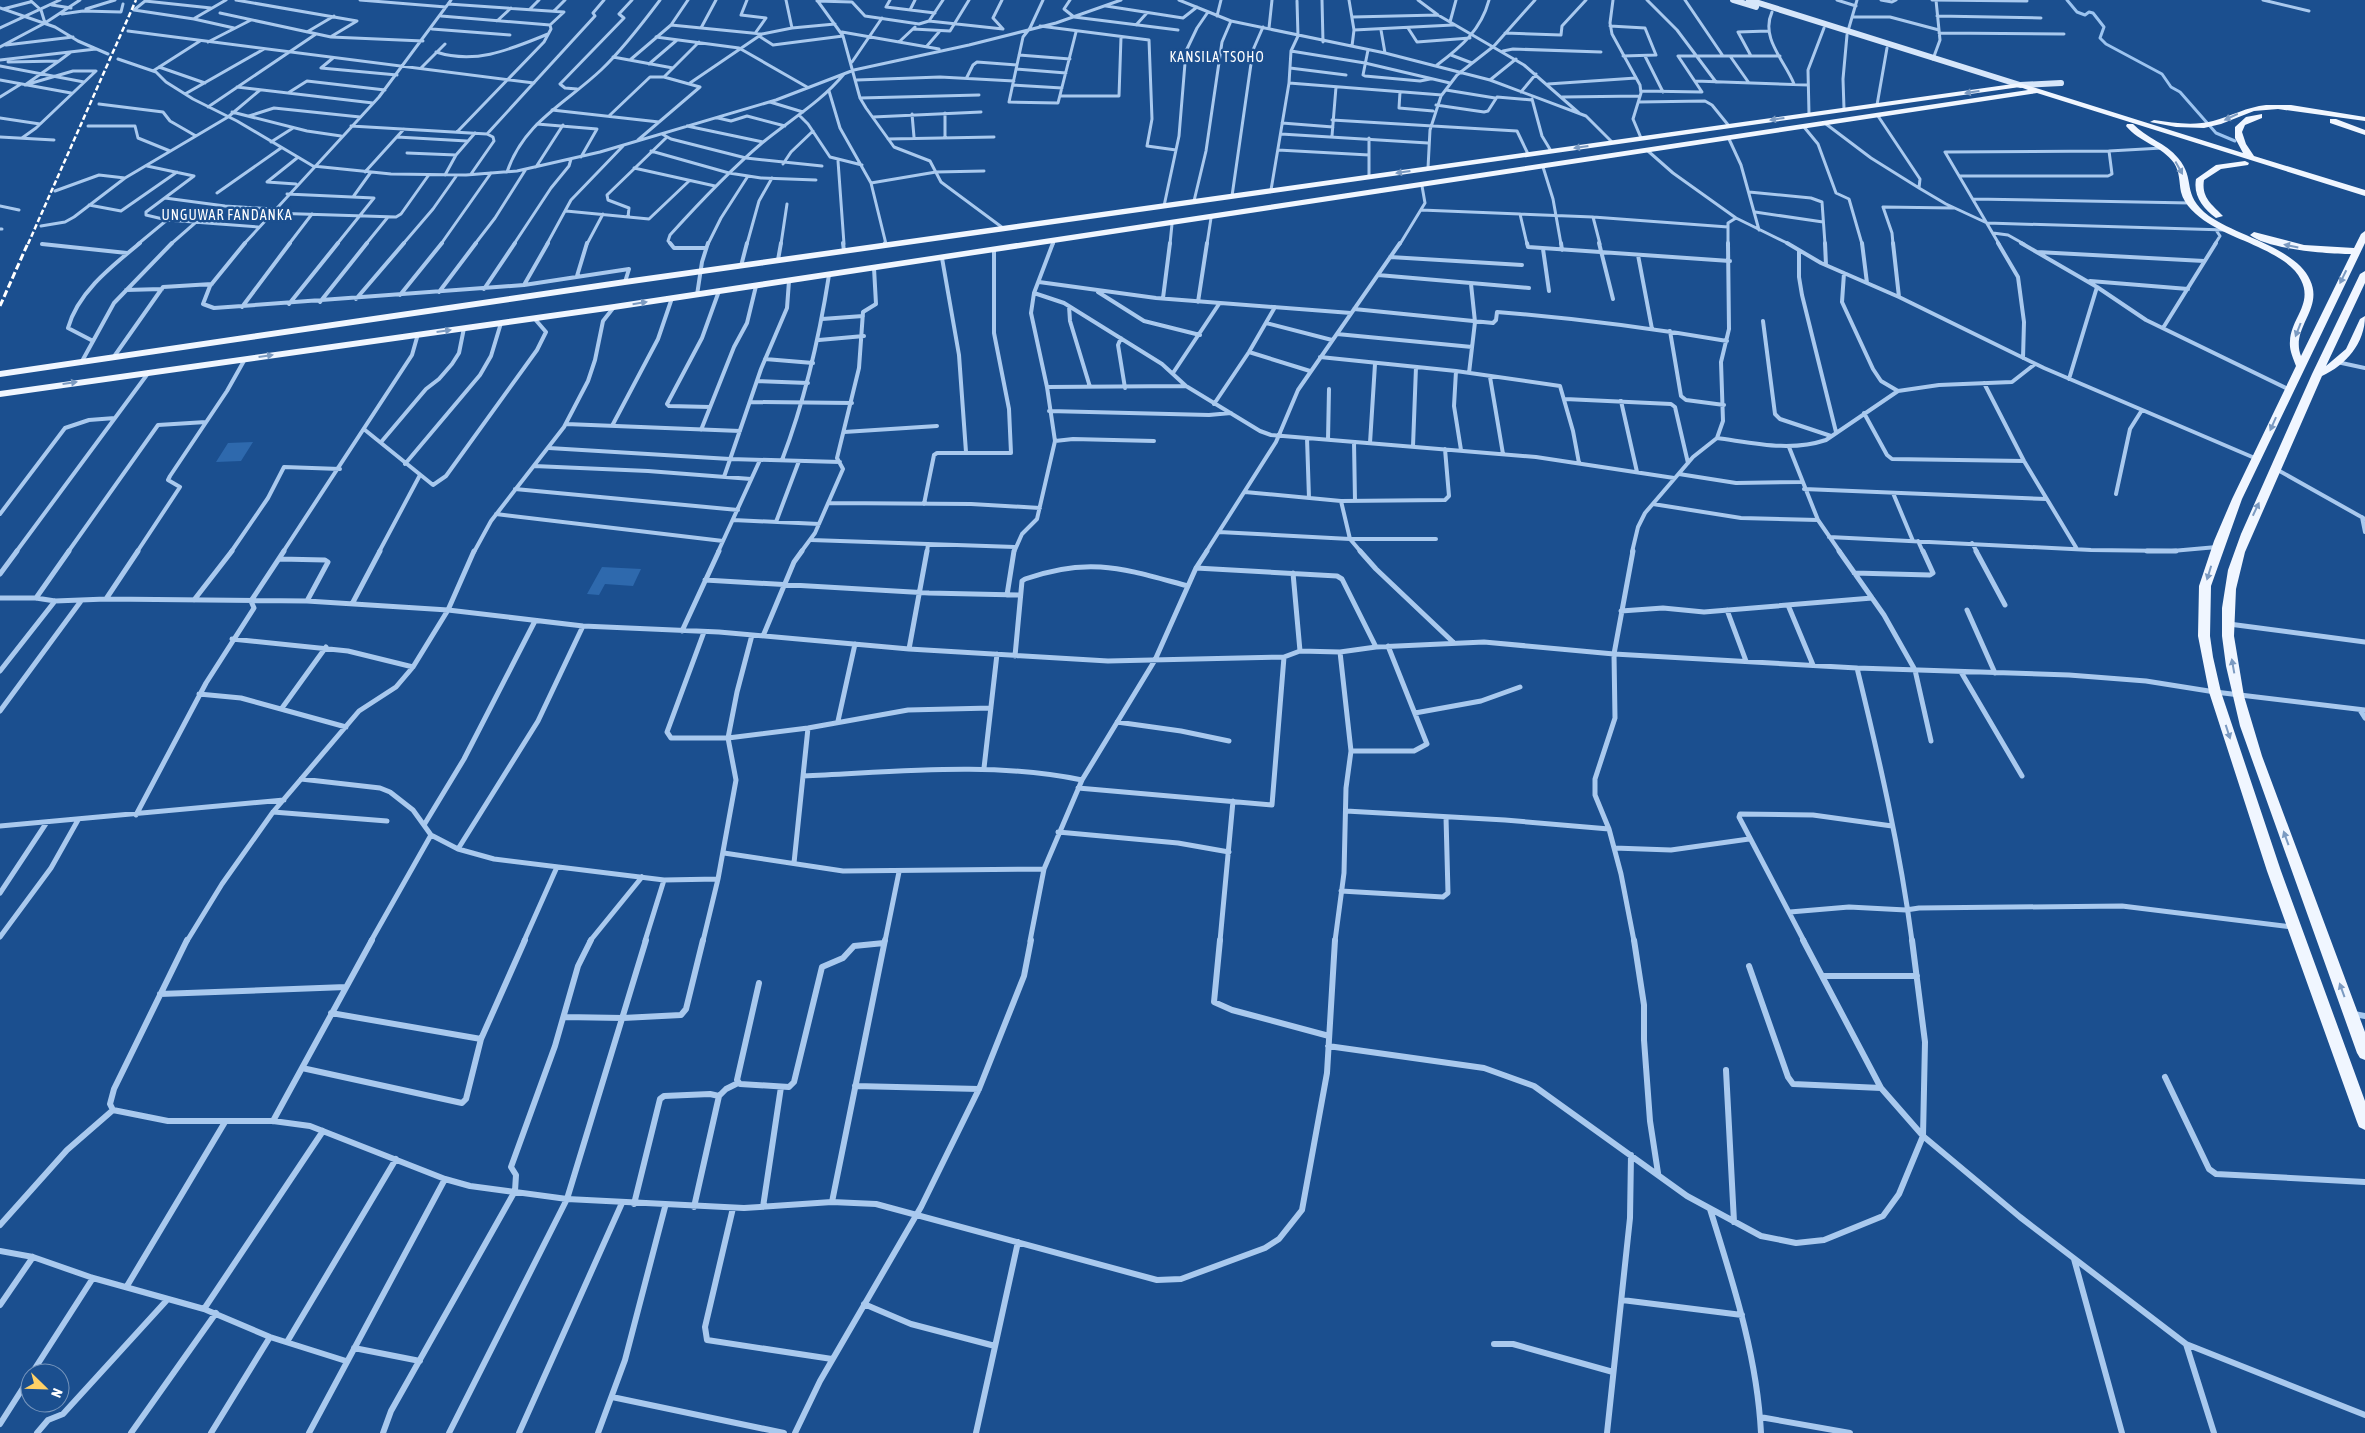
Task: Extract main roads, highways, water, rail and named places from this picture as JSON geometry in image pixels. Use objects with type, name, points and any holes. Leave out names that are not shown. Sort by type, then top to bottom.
[{"type":"main road","points":[[1733,0],[1824,28],[1848,33],[1887,48],[2016,85]]},
{"type":"main road","points":[[1749,0],[2364,198]]},
{"type":"main road","points":[[0,374],[625,282],[1369,176],[2016,85],[2061,83],[2034,91],[1878,116],[1172,224],[697,295],[0,394]]},
{"type":"main road","points":[[2132,123],[2203,125],[2226,120],[2244,111],[2266,107],[2302,109],[2365,119]]},
{"type":"main road","points":[[2248,161],[2237,133],[2239,125],[2244,120],[2255,116],[2281,113],[2301,115],[2338,122],[2365,133]]},
{"type":"main road","points":[[2132,123],[2136,132],[2170,154],[2183,172],[2186,194],[2190,203],[2211,221],[2277,255],[2292,265],[2306,281],[2312,297],[2295,335],[2293,346],[2294,354],[2302,366]]},
{"type":"main road","points":[[2248,161],[2219,168],[2200,179],[2199,192],[2210,209],[2239,228],[2280,244],[2311,250],[2357,250]]},
{"type":"main road","points":[[2365,234],[2258,460],[2237,499],[2205,586],[2204,636],[2214,692],[2294,927],[2365,1122]]},
{"type":"main road","points":[[2365,274],[2250,522],[2232,578],[2228,609],[2229,646],[2238,695],[2265,780],[2365,1053]]},
{"type":"main road","points":[[2317,374],[2331,368],[2350,350],[2365,319]]},
{"type":"waterway","points":[[2067,0],[2077,12],[2085,15],[2089,12],[2093,13],[2104,27],[2100,38],[2106,44],[2162,74],[2171,87],[2180,92],[2216,133],[2235,141]]},
{"type":"railway","points":[[28,244],[136,0]]},
{"type":"railway","points":[[0,306],[28,243]]},
{"type":"district","name":"KANSILA TSOHO","points":[[1217,57]]},
{"type":"district","name":"UNGUWAR FANDANKA","points":[[227,215]]}]
